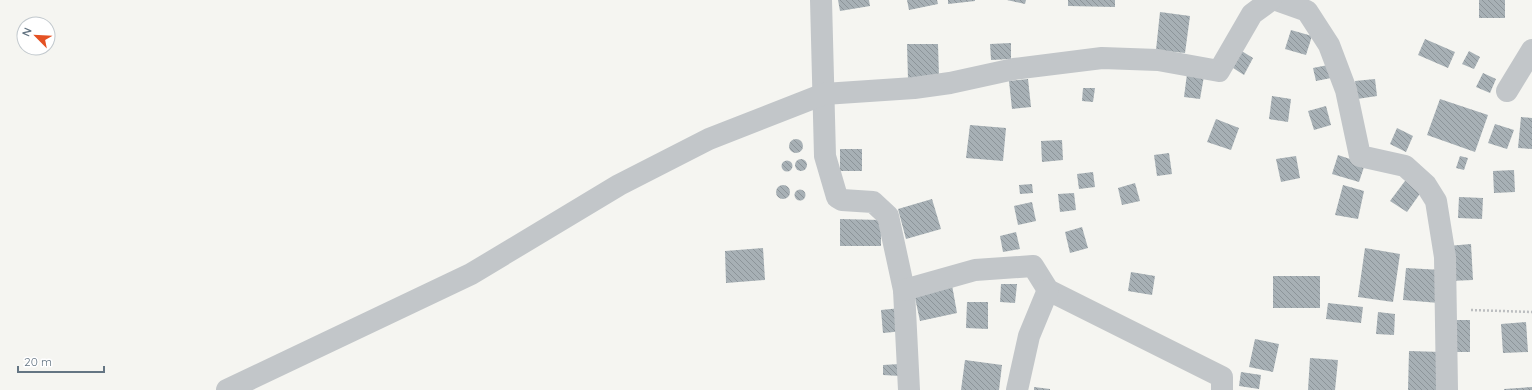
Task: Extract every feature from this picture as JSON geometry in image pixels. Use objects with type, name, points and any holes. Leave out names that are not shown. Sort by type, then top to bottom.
[{"type":"street","points":[[821,0],[825,156],[837,197],[842,200],[873,202],[886,213],[904,290],[909,390]]},
{"type":"street","points":[[227,390],[471,274],[619,186],[709,139],[824,94],[914,88],[950,83],[1014,69],[1102,58],[1158,60],[1219,72],[1252,14],[1271,0]]},
{"type":"street","points":[[1276,0],[1307,11],[1329,45],[1346,90],[1360,156],[1405,166],[1426,185],[1436,201],[1444,257],[1447,390]]},
{"type":"street","points":[[1507,91],[1532,50]]},
{"type":"street","points":[[904,290],[975,270],[1033,266],[1048,290],[1222,377],[1222,390]]},
{"type":"street","points":[[1017,390],[1029,336],[1048,290]]},
{"type":"path","points":[[1445,309],[1532,312]]},
{"type":"building","points":[[838,0],[869,0],[870,6],[840,11]]},
{"type":"building","points":[[907,0],[937,0],[938,4],[909,10]]},
{"type":"building","points":[[948,0],[975,0],[975,1],[948,4]]},
{"type":"building","points":[[1007,0],[1026,0],[1025,4]]},
{"type":"building","points":[[1068,0],[1115,0],[1115,7],[1068,6]]},
{"type":"building","points":[[1479,0],[1505,0],[1505,18],[1479,18]]},
{"type":"building","points":[[1160,12],[1190,16],[1185,53],[1156,50]]},
{"type":"building","points":[[1291,30],[1312,36],[1306,55],[1285,49]]},
{"type":"building","points":[[1425,39],[1455,52],[1448,68],[1418,55]]},
{"type":"building","points":[[1011,43],[1011,59],[991,60],[990,44]]},
{"type":"building","points":[[907,44],[938,44],[939,77],[908,79]]},
{"type":"building","points":[[1240,50],[1253,58],[1244,75],[1230,66]]},
{"type":"building","points":[[1469,51],[1480,57],[1474,69],[1462,64]]},
{"type":"building","points":[[1328,65],[1331,78],[1316,81],[1313,68]]},
{"type":"building","points":[[1483,73],[1496,79],[1490,93],[1476,87]]},
{"type":"building","points":[[1187,74],[1204,76],[1200,99],[1184,97]]},
{"type":"building","points":[[1028,79],[1031,107],[1012,109],[1009,81]]},
{"type":"building","points":[[1375,79],[1377,96],[1357,99],[1355,81]]},
{"type":"building","points":[[1083,88],[1095,88],[1093,102],[1082,101]]},
{"type":"building","points":[[1272,96],[1291,99],[1288,122],[1269,119]]},
{"type":"building","points":[[1440,99],[1488,115],[1475,152],[1427,135]]},
{"type":"building","points":[[1326,106],[1331,125],[1314,130],[1308,111]]},
{"type":"building","points":[[1521,117],[1532,118],[1532,149],[1518,148]]},
{"type":"building","points":[[1216,119],[1239,128],[1231,150],[1207,142]]},
{"type":"building","points":[[1495,124],[1514,130],[1507,149],[1488,143]]},
{"type":"building","points":[[970,125],[1006,128],[1003,161],[966,158]]},
{"type":"building","points":[[1397,128],[1413,136],[1406,152],[1390,144]]},
{"type":"building","points":[[793,139],[799,139],[803,143],[803,149],[799,153],[793,153],[789,149],[789,143]]},
{"type":"building","points":[[1062,140],[1063,160],[1042,162],[1041,141]]},
{"type":"building","points":[[840,149],[862,149],[862,171],[840,171]]},
{"type":"building","points":[[1169,153],[1172,174],[1157,176],[1154,155]]},
{"type":"building","points":[[1338,155],[1365,164],[1359,182],[1332,174]]},
{"type":"building","points":[[1296,156],[1300,178],[1281,182],[1276,159]]},
{"type":"building","points":[[1460,156],[1468,158],[1464,170],[1456,168]]},
{"type":"building","points":[[799,159],[803,159],[807,165],[803,171],[799,171],[795,167],[795,163]]},
{"type":"building","points":[[787,160],[791,162],[793,166],[791,170],[787,172],[783,170],[781,166],[783,162]]},
{"type":"building","points":[[1514,170],[1515,192],[1494,193],[1493,171]]},
{"type":"building","points":[[1093,172],[1095,187],[1079,189],[1077,174]]},
{"type":"building","points":[[1408,177],[1424,188],[1407,212],[1390,201]]},
{"type":"building","points":[[1135,183],[1140,201],[1122,205],[1118,188]]},
{"type":"building","points":[[1032,184],[1033,193],[1020,194],[1019,185]]},
{"type":"building","points":[[783,185],[788,187],[790,192],[788,197],[783,199],[778,197],[776,192],[778,187]]},
{"type":"building","points":[[1343,185],[1364,191],[1358,219],[1335,215]]},
{"type":"building","points":[[800,189],[804,191],[806,195],[804,199],[800,201],[796,199],[794,195],[796,191]]},
{"type":"building","points":[[1074,193],[1076,210],[1060,212],[1058,194]]},
{"type":"building","points":[[1459,197],[1483,198],[1482,219],[1458,218]]},
{"type":"building","points":[[932,199],[941,229],[906,239],[898,209]]},
{"type":"building","points":[[1032,202],[1036,221],[1018,225],[1014,206]]},
{"type":"building","points":[[840,219],[881,220],[881,246],[840,246]]},
{"type":"building","points":[[1082,227],[1088,248],[1070,253],[1065,232]]},
{"type":"building","points":[[1016,232],[1020,249],[1003,252],[1000,236]]},
{"type":"building","points":[[1471,244],[1473,280],[1450,281],[1448,246]]},
{"type":"building","points":[[763,248],[765,280],[726,283],[725,251]]},
{"type":"building","points":[[1365,248],[1400,254],[1393,302],[1358,297]]},
{"type":"building","points":[[1406,268],[1442,270],[1439,303],[1403,300]]},
{"type":"building","points":[[1131,272],[1155,276],[1152,295],[1128,291]]},
{"type":"building","points":[[1273,276],[1320,276],[1320,308],[1273,308]]},
{"type":"building","points":[[1001,284],[1017,284],[1015,303],[1000,302]]},
{"type":"building","points":[[952,285],[957,313],[920,321],[914,293]]},
{"type":"building","points":[[967,302],[988,302],[988,329],[966,328]]},
{"type":"building","points":[[1328,303],[1363,307],[1361,323],[1326,319]]},
{"type":"building","points":[[901,308],[904,331],[883,333],[881,310]]},
{"type":"building","points":[[1378,312],[1395,314],[1394,335],[1376,334]]},
{"type":"building","points":[[1451,320],[1470,320],[1470,352],[1451,352]]},
{"type":"building","points":[[1526,322],[1528,352],[1503,353],[1501,324]]},
{"type":"building","points":[[1255,339],[1279,344],[1273,372],[1249,367]]},
{"type":"building","points":[[1409,351],[1442,352],[1441,390],[1408,390]]},
{"type":"building","points":[[1310,358],[1338,360],[1335,390],[1308,390]]},
{"type":"building","points":[[965,360],[1002,365],[999,390],[961,390]]},
{"type":"building","points":[[900,364],[900,376],[883,375],[883,365]]},
{"type":"building","points":[[1241,372],[1261,375],[1259,389],[1239,386]]},
{"type":"building","points":[[1034,387],[1050,389],[1050,390],[1034,390]]},
{"type":"building","points":[[1532,387],[1532,390],[1504,390],[1504,389]]}]
